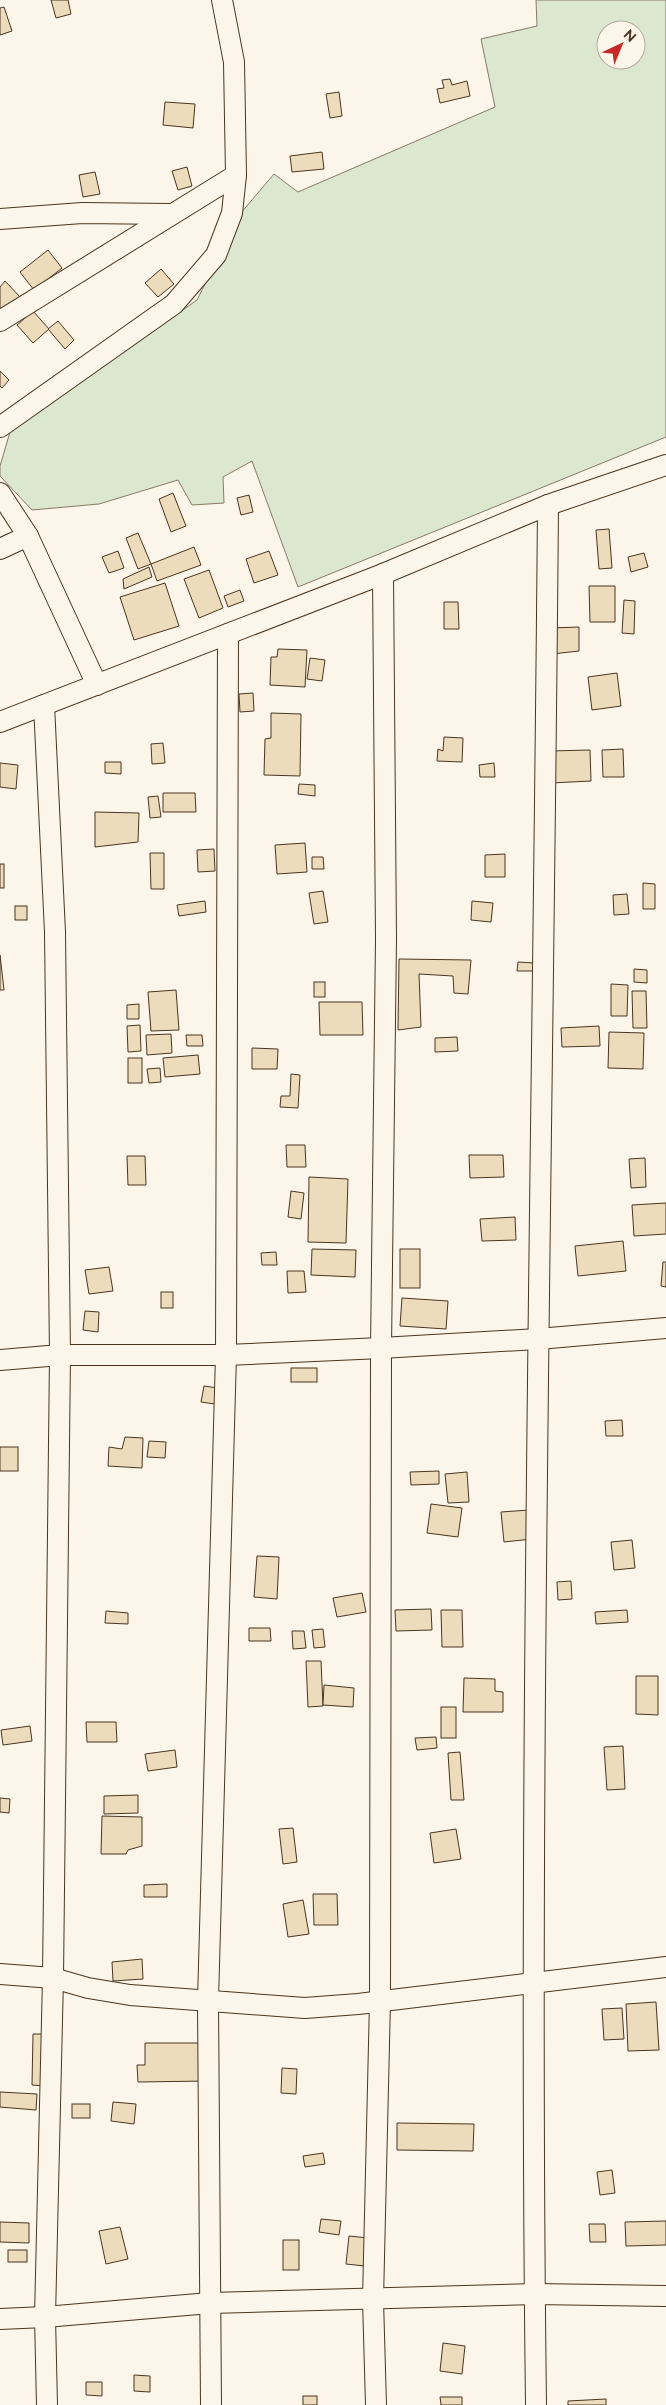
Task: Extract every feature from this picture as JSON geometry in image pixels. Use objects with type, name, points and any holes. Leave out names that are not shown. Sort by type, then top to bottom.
[{"type":"street","points":[[0,428],[174,304],[216,255],[232,213],[236,176],[234,62],[222,0]]},
{"type":"street","points":[[0,321],[171,214],[236,176]]},
{"type":"street","points":[[0,219],[82,213],[171,214]]},
{"type":"street","points":[[0,722],[383,574],[548,505],[666,465]]},
{"type":"street","points":[[0,493],[28,536],[97,685]]},
{"type":"street","points":[[536,2405],[534,1983],[538,1339],[548,505]]},
{"type":"street","points":[[0,549],[28,536]]},
{"type":"street","points":[[376,2405],[373,2300],[380,2001],[381,1348],[386,939],[383,574]]},
{"type":"street","points":[[211,2405],[208,2001],[226,1355],[228,634]]},
{"type":"street","points":[[44,705],[55,932],[60,1354],[53,1978],[45,2317],[47,2405]]},
{"type":"street","points":[[0,1360],[60,1354],[226,1355],[381,1348],[538,1339],[666,1328]]},
{"type":"street","points":[[0,1974],[53,1978],[88,1988],[130,1996],[305,2008],[380,2001],[666,1967]]},
{"type":"street","points":[[0,2318],[45,2317],[210,2303],[373,2300],[535,2294],[666,2296]]},
{"type":"green space","points":[[536,0],[666,0],[666,437],[298,587],[252,461],[223,477],[224,503],[192,505],[178,480],[99,504],[32,510],[0,476],[0,466],[10,432],[197,300],[240,214],[274,174],[298,192],[495,107],[481,39],[537,26]]},
{"type":"building","points":[[51,0],[68,0],[71,14],[56,18]]},
{"type":"building","points":[[4,7],[12,31],[0,35],[0,8]]},
{"type":"building","points":[[450,79],[452,85],[467,81],[470,96],[440,103],[437,89],[444,88],[442,80]]},
{"type":"building","points":[[339,92],[342,116],[330,118],[326,94]]},
{"type":"building","points":[[165,102],[195,104],[193,128],[163,125]]},
{"type":"building","points":[[322,152],[324,169],[292,172],[290,156]]},
{"type":"building","points":[[187,167],[192,186],[178,190],[172,171]]},
{"type":"building","points":[[95,172],[100,194],[83,197],[79,175]]},
{"type":"building","points":[[48,250],[62,268],[34,290],[20,272]]},
{"type":"building","points":[[161,269],[174,284],[158,297],[145,283]]},
{"type":"building","points":[[5,281],[21,298],[0,311],[0,287]]},
{"type":"building","points":[[33,311],[49,329],[33,343],[17,325]]},
{"type":"building","points":[[58,321],[74,340],[65,349],[48,329]]},
{"type":"building","points":[[0,371],[9,380],[2,388],[0,386]]},
{"type":"building","points":[[173,493],[186,526],[171,532],[159,499]]},
{"type":"building","points":[[249,495],[253,512],[241,515],[237,498]]},
{"type":"building","points":[[609,529],[612,568],[599,569],[596,530]]},
{"type":"building","points":[[138,533],[151,564],[138,569],[126,538]]},
{"type":"building","points":[[194,547],[201,565],[157,581],[151,564]]},
{"type":"building","points":[[118,551],[124,568],[109,573],[102,557]]},
{"type":"building","points":[[269,551],[278,575],[254,583],[246,559]]},
{"type":"building","points":[[644,553],[648,567],[631,572],[628,557]]},
{"type":"building","points":[[149,567],[152,577],[124,589],[123,579]]},
{"type":"building","points":[[209,570],[223,608],[199,618],[184,579]]},
{"type":"building","points":[[165,583],[179,626],[134,640],[120,597]]},
{"type":"building","points":[[589,586],[615,586],[615,622],[590,622]]},
{"type":"building","points":[[240,590],[244,601],[228,607],[224,596]]},
{"type":"building","points":[[624,600],[635,601],[634,634],[622,633]]},
{"type":"building","points":[[444,602],[458,602],[459,629],[444,629]]},
{"type":"building","points":[[579,627],[579,651],[552,654],[551,628]]},
{"type":"building","points":[[278,649],[307,650],[305,687],[270,685],[271,657],[277,657]]},
{"type":"building","points":[[310,658],[325,660],[322,681],[307,679]]},
{"type":"building","points":[[617,673],[621,706],[592,710],[588,677]]},
{"type":"building","points":[[253,693],[254,711],[240,712],[239,694]]},
{"type":"building","points":[[271,713],[301,714],[300,776],[264,775],[265,739],[271,738]]},
{"type":"building","points":[[444,737],[463,738],[462,762],[437,761],[438,749],[443,751]]},
{"type":"building","points":[[163,743],[165,763],[152,764],[151,744]]},
{"type":"building","points":[[623,749],[624,777],[603,777],[602,750]]},
{"type":"building","points":[[590,750],[591,781],[551,783],[550,751]]},
{"type":"building","points":[[105,762],[121,762],[121,774],[105,773]]},
{"type":"building","points":[[0,763],[18,765],[16,789],[0,787]]},
{"type":"building","points":[[494,763],[495,777],[480,777],[479,765]]},
{"type":"building","points":[[299,784],[315,785],[315,796],[298,794]]},
{"type":"building","points":[[163,793],[195,793],[196,812],[163,812]]},
{"type":"building","points":[[158,796],[161,817],[150,818],[148,797]]},
{"type":"building","points":[[95,812],[139,813],[138,842],[95,847]]},
{"type":"building","points":[[305,843],[307,872],[277,874],[275,845]]},
{"type":"building","points":[[214,849],[215,871],[198,872],[197,850]]},
{"type":"building","points":[[150,853],[164,853],[164,889],[151,889]]},
{"type":"building","points":[[505,854],[505,877],[485,877],[485,855]]},
{"type":"building","points":[[312,857],[323,857],[324,869],[312,869]]},
{"type":"building","points":[[0,864],[4,864],[4,888],[0,888]]},
{"type":"building","points":[[643,883],[655,884],[655,909],[643,909]]},
{"type":"building","points":[[323,891],[328,922],[314,924],[309,893]]},
{"type":"building","points":[[627,894],[629,914],[614,915],[613,895]]},
{"type":"building","points":[[205,901],[206,912],[179,916],[177,905]]},
{"type":"building","points":[[472,901],[493,903],[491,922],[471,920]]},
{"type":"building","points":[[15,906],[27,906],[27,920],[15,920]]},
{"type":"building","points":[[0,955],[4,990],[0,990]]},
{"type":"building","points":[[399,959],[471,960],[468,994],[454,993],[453,976],[419,974],[421,1027],[398,1030]]},
{"type":"building","points":[[518,962],[534,963],[534,971],[517,971]]},
{"type":"building","points":[[634,969],[647,970],[647,983],[634,982]]},
{"type":"building","points":[[314,982],[325,982],[325,997],[314,997]]},
{"type":"building","points":[[611,984],[628,985],[627,1016],[611,1016]]},
{"type":"building","points":[[176,990],[179,1030],[151,1031],[148,992]]},
{"type":"building","points":[[632,991],[646,991],[647,1028],[633,1028]]},
{"type":"building","points":[[319,1002],[362,1002],[363,1035],[320,1035]]},
{"type":"building","points":[[139,1004],[139,1019],[127,1019],[127,1005]]},
{"type":"building","points":[[140,1025],[141,1051],[128,1052],[127,1026]]},
{"type":"building","points":[[599,1026],[600,1046],[562,1047],[561,1028]]},
{"type":"building","points":[[609,1032],[644,1033],[643,1069],[608,1068]]},
{"type":"building","points":[[171,1034],[172,1053],[147,1055],[146,1035]]},
{"type":"building","points":[[186,1035],[202,1035],[203,1046],[187,1046]]},
{"type":"building","points":[[457,1037],[458,1051],[435,1052],[435,1038]]},
{"type":"building","points":[[252,1048],[278,1049],[277,1069],[252,1069]]},
{"type":"building","points":[[198,1055],[200,1074],[165,1077],[163,1058]]},
{"type":"building","points":[[128,1058],[142,1058],[142,1083],[128,1083]]},
{"type":"building","points":[[160,1068],[161,1082],[149,1083],[147,1069]]},
{"type":"building","points":[[291,1074],[300,1075],[298,1108],[280,1107],[281,1096],[290,1096]]},
{"type":"building","points":[[286,1145],[305,1145],[306,1167],[287,1167]]},
{"type":"building","points":[[469,1155],[503,1155],[504,1177],[470,1178]]},
{"type":"building","points":[[127,1156],[145,1156],[146,1185],[128,1185]]},
{"type":"building","points":[[645,1158],[646,1187],[631,1188],[629,1159]]},
{"type":"building","points":[[309,1177],[348,1179],[346,1243],[308,1242]]},
{"type":"building","points":[[291,1191],[304,1193],[301,1219],[288,1217]]},
{"type":"building","points":[[666,1203],[666,1234],[634,1236],[632,1205]]},
{"type":"building","points":[[515,1217],[516,1240],[482,1241],[480,1219]]},
{"type":"building","points":[[623,1241],[626,1271],[578,1276],[575,1246]]},
{"type":"building","points":[[312,1249],[356,1250],[355,1277],[311,1275]]},
{"type":"building","points":[[400,1249],[420,1249],[420,1288],[400,1288]]},
{"type":"building","points":[[276,1252],[277,1265],[262,1265],[261,1253]]},
{"type":"building","points":[[663,1262],[666,1262],[666,1287],[661,1286]]},
{"type":"building","points":[[109,1267],[113,1291],[89,1294],[85,1270]]},
{"type":"building","points":[[287,1271],[304,1271],[306,1292],[288,1293]]},
{"type":"building","points":[[161,1292],[173,1292],[173,1308],[161,1308]]},
{"type":"building","points":[[402,1298],[448,1301],[446,1329],[400,1326]]},
{"type":"building","points":[[85,1311],[99,1312],[98,1332],[83,1330]]},
{"type":"building","points":[[291,1368],[317,1368],[317,1382],[291,1382]]},
{"type":"building","points":[[204,1386],[218,1388],[215,1404],[201,1402]]},
{"type":"building","points":[[622,1420],[623,1436],[606,1436],[605,1421]]},
{"type":"building","points":[[125,1437],[143,1438],[142,1468],[108,1466],[109,1447],[122,1449]]},
{"type":"building","points":[[149,1441],[166,1442],[165,1458],[147,1457]]},
{"type":"building","points":[[0,1447],[18,1447],[18,1471],[0,1471]]},
{"type":"building","points":[[439,1471],[439,1484],[411,1485],[410,1472]]},
{"type":"building","points":[[467,1472],[469,1502],[448,1503],[445,1474]]},
{"type":"building","points":[[431,1504],[462,1508],[458,1537],[427,1533]]},
{"type":"building","points":[[529,1510],[532,1539],[504,1542],[501,1512]]},
{"type":"building","points":[[632,1540],[635,1568],[614,1570],[611,1542]]},
{"type":"building","points":[[257,1556],[279,1557],[277,1599],[254,1597]]},
{"type":"building","points":[[571,1581],[572,1599],[558,1600],[557,1582]]},
{"type":"building","points":[[362,1593],[366,1612],[337,1617],[333,1598]]},
{"type":"building","points":[[431,1609],[432,1630],[396,1631],[395,1610]]},
{"type":"building","points":[[441,1610],[462,1610],[463,1647],[442,1647]]},
{"type":"building","points":[[627,1610],[628,1622],[596,1624],[595,1612]]},
{"type":"building","points":[[106,1611],[128,1613],[128,1624],[105,1623]]},
{"type":"building","points":[[249,1628],[270,1628],[271,1641],[249,1641]]},
{"type":"building","points":[[323,1629],[325,1647],[314,1648],[312,1630]]},
{"type":"building","points":[[292,1631],[304,1631],[306,1648],[293,1649]]},
{"type":"building","points":[[306,1661],[321,1661],[323,1706],[308,1707]]},
{"type":"building","points":[[636,1676],[658,1676],[658,1715],[636,1714]]},
{"type":"building","points":[[464,1678],[495,1679],[495,1691],[503,1692],[503,1712],[463,1712]]},
{"type":"building","points":[[324,1685],[354,1688],[353,1707],[323,1705]]},
{"type":"building","points":[[441,1707],[456,1707],[456,1738],[441,1738]]},
{"type":"building","points":[[86,1722],[116,1722],[117,1742],[87,1742]]},
{"type":"building","points":[[30,1726],[32,1741],[3,1745],[1,1730]]},
{"type":"building","points":[[436,1737],[437,1748],[417,1750],[415,1738]]},
{"type":"building","points":[[623,1746],[625,1789],[607,1790],[604,1747]]},
{"type":"building","points":[[175,1750],[177,1767],[148,1771],[145,1754]]},
{"type":"building","points":[[460,1752],[464,1800],[451,1800],[448,1753]]},
{"type":"building","points":[[138,1795],[138,1813],[104,1814],[104,1796]]},
{"type":"building","points":[[0,1798],[10,1799],[9,1813],[0,1812]]},
{"type":"building","points":[[102,1816],[142,1817],[142,1846],[128,1850],[126,1854],[101,1854]]},
{"type":"building","points":[[293,1828],[297,1862],[283,1864],[279,1829]]},
{"type":"building","points":[[456,1829],[461,1859],[434,1863],[430,1833]]},
{"type":"building","points":[[167,1884],[167,1897],[144,1897],[144,1885]]},
{"type":"building","points":[[313,1894],[337,1894],[338,1925],[314,1925]]},
{"type":"building","points":[[303,1900],[309,1934],[288,1937],[283,1904]]},
{"type":"building","points":[[142,1959],[143,1979],[113,1981],[112,1962]]},
{"type":"building","points":[[656,2002],[659,2050],[628,2051],[626,2004]]},
{"type":"building","points":[[622,2008],[624,2039],[604,2040],[602,2009]]},
{"type":"building","points":[[33,2034],[46,2034],[45,2086],[32,2085]]},
{"type":"building","points":[[145,2043],[206,2043],[207,2081],[138,2082],[137,2065],[145,2065]]},
{"type":"building","points":[[282,2068],[297,2069],[296,2094],[281,2093]]},
{"type":"building","points":[[0,2092],[37,2094],[36,2110],[0,2107]]},
{"type":"building","points":[[113,2102],[136,2104],[134,2124],[111,2121]]},
{"type":"building","points":[[72,2104],[90,2104],[90,2118],[72,2118]]},
{"type":"building","points":[[397,2123],[474,2124],[473,2151],[397,2150]]},
{"type":"building","points":[[323,2153],[325,2164],[305,2167],[303,2156]]},
{"type":"building","points":[[612,2170],[615,2193],[600,2195],[597,2172]]},
{"type":"building","points":[[321,2219],[341,2221],[339,2235],[319,2232]]},
{"type":"building","points":[[666,2221],[666,2245],[626,2246],[625,2222]]},
{"type":"building","points":[[0,2222],[29,2223],[29,2243],[0,2242]]},
{"type":"building","points":[[589,2224],[605,2224],[606,2242],[590,2242]]},
{"type":"building","points":[[120,2227],[128,2259],[106,2264],[99,2231]]},
{"type":"building","points":[[349,2236],[368,2238],[365,2266],[346,2264]]},
{"type":"building","points":[[283,2240],[299,2240],[299,2270],[283,2270]]},
{"type":"building","points":[[8,2250],[27,2250],[27,2262],[8,2262]]},
{"type":"building","points":[[443,2343],[465,2346],[462,2374],[440,2371]]},
{"type":"building","points":[[134,2375],[150,2376],[150,2392],[134,2391]]},
{"type":"building","points":[[86,2382],[102,2382],[102,2396],[86,2395]]},
{"type":"building","points":[[303,2396],[317,2396],[317,2405],[303,2405]]},
{"type":"building","points":[[440,2397],[462,2397],[462,2405],[441,2405]]},
{"type":"building","points":[[606,2399],[606,2405],[568,2405],[568,2401]]}]
